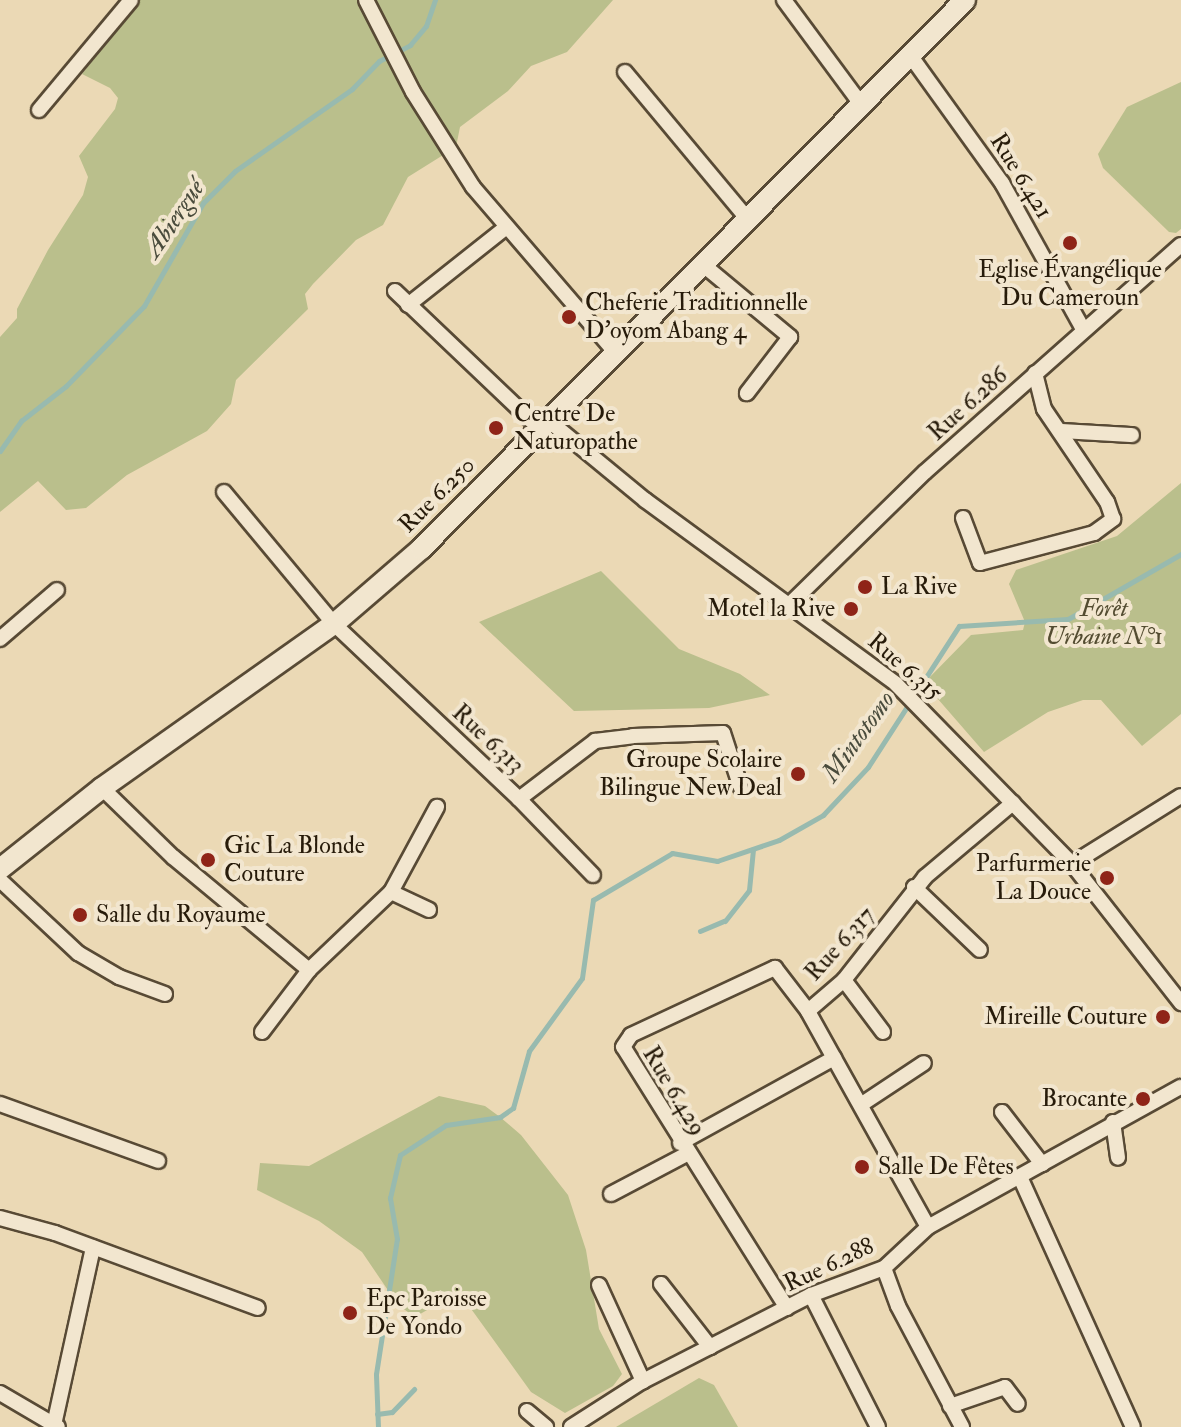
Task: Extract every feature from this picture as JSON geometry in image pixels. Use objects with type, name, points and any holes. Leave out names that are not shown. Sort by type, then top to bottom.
[{"type":"main road","name":"Rue 6.250","points":[[0,869],[102,788],[334,624],[421,549],[746,217],[965,0]]},
{"type":"street","points":[[39,110],[131,0]]},
{"type":"street","points":[[366,0],[413,92],[504,229],[615,352]]},
{"type":"street","points":[[784,0],[861,104]]},
{"type":"street","name":"Rue 6.421","points":[[910,55],[1002,183],[1083,329]]},
{"type":"street","points":[[625,72],[746,217]]},
{"type":"street","points":[[408,305],[504,229]]},
{"type":"street","name":"Rue 6.286","points":[[791,603],[1035,373],[1181,245]]},
{"type":"street","points":[[701,263],[790,337],[747,393]]},
{"type":"street","name":"Rue 6.315","points":[[395,291],[544,424],[670,519],[791,603],[896,684],[1072,864],[1181,1003]]},
{"type":"street","points":[[963,518],[980,563],[1103,529],[1113,519],[1107,502],[1044,409],[1035,373]]},
{"type":"street","points":[[1060,431],[1132,435]]},
{"type":"street","name":"Rue 6.313","points":[[224,492],[334,624],[519,799],[595,741],[723,733],[741,788]]},
{"type":"street","points":[[0,639],[57,590]]},
{"type":"street","points":[[102,788],[173,857],[309,970]]},
{"type":"street","points":[[1072,864],[1181,796]]},
{"type":"street","points":[[519,799],[593,875]]},
{"type":"street","name":"Rue 6.317","points":[[928,1227],[808,1011],[844,980],[914,887],[1013,803]]},
{"type":"street","points":[[262,1032],[309,970],[391,892],[437,807]]},
{"type":"street","points":[[0,880],[78,953],[119,977],[165,994]]},
{"type":"street","points":[[914,887],[980,950]]},
{"type":"street","points":[[391,892],[398,891],[429,910]]},
{"type":"street","name":"Rue 6.429","points":[[787,1308],[683,1149],[623,1047],[631,1035],[775,968],[808,1011]]},
{"type":"street","points":[[844,980],[883,1032]]},
{"type":"street","points":[[611,1194],[834,1058]]},
{"type":"street","points":[[862,1104],[924,1063]]},
{"type":"street","name":"Rue 6.288","points":[[571,1427],[643,1381],[811,1295],[884,1268],[928,1227],[1181,1087]]},
{"type":"street","points":[[0,1104],[158,1161]]},
{"type":"street","points":[[1002,1112],[1042,1164]]},
{"type":"street","points":[[1113,1122],[1118,1158]]},
{"type":"street","points":[[1020,1177],[1133,1427]]},
{"type":"street","points":[[0,1218],[93,1247],[258,1308]]},
{"type":"street","points":[[0,1393],[56,1426],[93,1247]]},
{"type":"street","points":[[884,1268],[962,1427]]},
{"type":"street","points":[[661,1284],[710,1347]]},
{"type":"street","points":[[599,1285],[643,1381]]},
{"type":"street","points":[[811,1295],[878,1427]]},
{"type":"street","points":[[950,1406],[1005,1387],[1018,1404]]},
{"type":"street","points":[[527,1411],[546,1427]]},
{"type":"green space","points":[[139,0],[613,0],[567,52],[531,66],[508,91],[460,127],[456,147],[408,177],[383,225],[356,240],[313,284],[305,294],[308,309],[236,380],[231,404],[207,431],[127,475],[86,508],[66,510],[38,481],[0,512],[0,337],[17,318],[17,309],[48,250],[83,195],[88,177],[79,156],[115,109],[118,98],[110,88],[82,74]]},
{"type":"green space","points":[[1181,82],[1181,229],[1176,233],[1169,232],[1103,168],[1098,154],[1127,107]]},
{"type":"green space","name":"Forêt Urbaine N°1","points":[[1181,483],[1181,714],[1142,746],[1101,700],[1083,700],[1048,712],[984,752],[924,683],[971,635],[1023,630],[1025,622],[1009,584],[1016,570],[1117,536]]},
{"type":"green space","points":[[601,571],[679,649],[740,674],[770,695],[709,708],[574,711],[479,622]]},
{"type":"green space","points":[[439,1096],[485,1106],[500,1117],[521,1135],[568,1195],[586,1250],[599,1329],[622,1374],[613,1386],[565,1413],[531,1392],[469,1306],[453,1295],[415,1317],[398,1305],[362,1252],[319,1221],[257,1190],[260,1163],[309,1166]]},
{"type":"green space","points":[[699,1378],[714,1385],[738,1427],[616,1427]]},
{"type":"waterway","name":"Abiergué","points":[[0,451],[21,421],[66,386],[144,306],[203,203],[235,171],[352,89],[379,61],[410,45],[426,26],[435,0]]},
{"type":"waterway","name":"Mintotomo","points":[[378,1427],[376,1374],[397,1239],[390,1198],[400,1155],[446,1125],[500,1117],[513,1108],[529,1051],[582,978],[593,900],[672,853],[717,861],[779,840],[823,815],[868,767],[959,626],[1068,619],[1181,554]]},
{"type":"waterway","points":[[725,921],[749,890],[753,849]]},
{"type":"waterway","points":[[700,931],[724,921]]},
{"type":"waterway","points":[[377,1414],[392,1412],[414,1389]]},
{"type":"place","name":"Eglise Évangélique Du Cameroun","points":[[1070,243]]},
{"type":"place","name":"Cheferie Traditionnelle D'oyom Abang 4","points":[[569,317]]},
{"type":"place","name":"Centre De Naturopathe","points":[[496,428]]},
{"type":"place","name":"La Rive","points":[[865,587]]},
{"type":"place","name":"Motel la Rive","points":[[851,609]]},
{"type":"place","name":"Groupe Scolaire Bilingue New Deal","points":[[798,774]]},
{"type":"place","name":"Gic La Blonde Couture","points":[[208,860]]},
{"type":"place","name":"Parfurmerie La Douce","points":[[1107,878]]},
{"type":"place","name":"Salle du Royaume","points":[[80,915]]},
{"type":"place","name":"Mireille Couture","points":[[1163,1017]]},
{"type":"place","name":"Brocante","points":[[1143,1099]]},
{"type":"place","name":"Salle De Fêtes","points":[[862,1167]]},
{"type":"place","name":"Epc Paroisse De Yondo","points":[[350,1313]]}]
